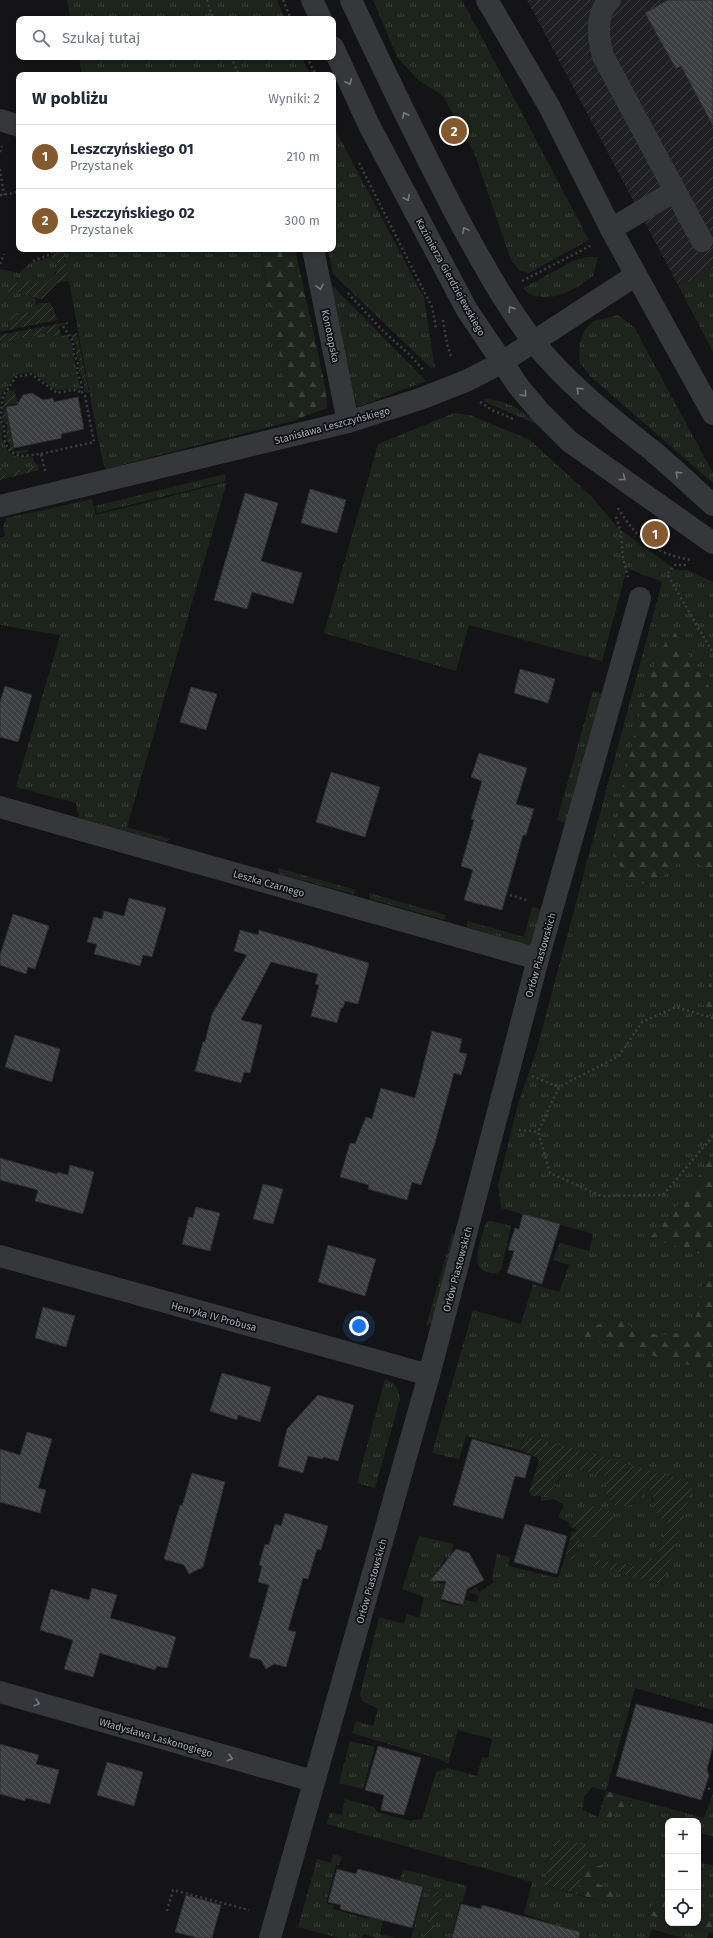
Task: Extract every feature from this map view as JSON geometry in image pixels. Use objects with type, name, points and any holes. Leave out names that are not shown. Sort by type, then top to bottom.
[{"type":"street","points":[[312,0],[320,16]]},
{"type":"street","points":[[351,0],[427,160],[483,265],[533,341],[584,395],[656,454],[713,505]]},
{"type":"street","points":[[487,0],[549,106],[612,231],[713,414]]},
{"type":"street","points":[[610,0],[607,2],[599,21],[598,39],[603,56],[702,241]]},
{"type":"street","name":"Kazimierza Gierdziejewskiego","points":[[336,54],[369,125],[419,221],[467,310],[501,363],[540,412],[570,441],[713,543]]},
{"type":"street","points":[[0,120],[16,125]]},
{"type":"street","points":[[612,231],[675,191]]},
{"type":"street","name":"Konotopska","points":[[314,252],[348,422]]},
{"type":"street","name":"Stanisława Leszczyńskiego","points":[[0,506],[348,422],[420,399],[453,387],[501,363],[636,275]]},
{"type":"street","name":"Orłów Piastowskich","points":[[270,1938],[313,1781],[429,1375],[538,959],[640,598]]},
{"type":"street","name":"Leszka Czarnego","points":[[0,807],[538,959]]},
{"type":"street","name":"Henryka IV Probusa","points":[[0,1256],[429,1375]]},
{"type":"street","name":"Władysława Laskonogiego","points":[[0,1692],[313,1781]]},
{"type":"path","points":[[207,0],[212,16]]},
{"type":"path","points":[[283,0],[290,16]]},
{"type":"path","points":[[232,60],[238,72]]},
{"type":"path","points":[[308,60],[314,72]]},
{"type":"path","points":[[357,160],[432,307],[436,328]]},
{"type":"path","points":[[0,169],[4,195]]},
{"type":"path","points":[[0,195],[16,193]]},
{"type":"path","points":[[519,281],[523,282],[612,231]]},
{"type":"path","points":[[33,261],[49,255],[52,252]]},
{"type":"path","points":[[0,264],[4,254]]},
{"type":"path","points":[[343,288],[428,376]]},
{"type":"path","points":[[63,326],[73,340],[74,355],[78,362],[77,372],[81,382],[82,392],[85,396],[94,442],[41,454],[21,456],[14,454],[8,449],[4,437],[4,426],[0,420],[3,396],[16,377],[31,374],[57,393],[73,390],[82,392]]},
{"type":"path","points":[[41,454],[44,469]]},
{"type":"path","points":[[616,517],[621,532],[622,558],[627,575],[640,598]]},
{"type":"path","points":[[686,565],[675,565],[668,574],[713,653]]},
{"type":"path","points":[[510,895],[534,902]]},
{"type":"path","points":[[713,1018],[676,1007],[642,1022],[619,1056],[559,1088],[538,1132],[550,1173],[601,1196],[663,1195],[713,1136]]},
{"type":"path","points":[[708,1789],[713,1788]]},
{"type":"path","points":[[167,1911],[173,1890],[249,1910]]},
{"type":"shaded area","points":[[527,0],[713,0],[713,268],[679,287]]},
{"type":"green space","points":[[67,0],[277,0],[284,16],[70,16]]},
{"type":"green space","points":[[373,0],[462,0],[589,240],[529,273],[519,270],[511,260],[475,155],[443,96],[418,80],[397,57]]},
{"type":"green space","points":[[80,60],[303,60],[309,72],[82,72]]},
{"type":"green space","points":[[336,131],[424,298],[435,368],[431,368],[333,274],[329,252],[336,252]]},
{"type":"green space","points":[[53,252],[64,252],[69,281],[57,283],[42,299],[20,292],[12,293],[7,296],[13,285],[22,281],[46,284],[56,274],[57,262],[50,257]]},
{"type":"green space","points":[[64,252],[261,252],[292,421],[105,469]]},
{"type":"green space","points":[[261,252],[296,252],[326,390],[327,408],[292,421]]},
{"type":"green space","points":[[50,257],[57,262],[57,269],[53,277],[46,284],[31,282],[16,284],[8,295],[18,291],[22,292],[35,298],[36,305],[30,312],[15,316],[10,312],[11,319],[8,323],[9,330],[0,331],[0,269],[19,273],[29,264]]},
{"type":"green space","points":[[588,257],[598,257],[593,276],[563,294],[542,297],[531,295],[523,288],[575,260]]},
{"type":"green space","points":[[713,268],[713,352],[679,287]]},
{"type":"green space","points":[[327,280],[426,381],[357,407]]},
{"type":"green space","points":[[40,303],[49,303],[53,307],[57,320],[9,330],[8,323],[11,319],[10,311],[15,316],[30,312],[32,308]]},
{"type":"green space","points":[[618,315],[634,327],[713,473],[713,483],[591,377],[580,363],[579,345],[584,331],[593,321]]},
{"type":"green space","points":[[68,322],[68,325],[65,324],[59,326],[61,336],[56,337],[45,332],[35,336],[23,337],[14,342],[5,341],[0,343],[0,335]]},
{"type":"green space","points":[[45,332],[56,337],[67,335],[71,341],[80,389],[55,390],[32,372],[15,375],[1,396],[0,412],[0,343],[5,341],[14,342],[23,337],[35,336]]},
{"type":"green space","points":[[77,333],[89,393],[84,391],[84,383],[79,371],[80,362],[76,354],[77,346],[71,335]]},
{"type":"green space","points":[[14,390],[18,403],[5,406],[14,452],[28,449],[28,452],[21,454],[15,453],[10,450],[10,445],[6,439],[7,425],[2,420],[4,398],[8,391]]},
{"type":"green space","points":[[483,399],[499,401],[513,406],[538,425],[485,402]]},
{"type":"green space","points":[[454,413],[470,415],[530,440],[591,496],[618,528],[676,570],[688,570],[713,582],[713,1710],[635,1688],[606,1791],[592,1787],[584,1797],[583,1810],[609,1822],[616,1807],[629,1808],[631,1798],[704,1818],[713,1793],[713,1836],[701,1834],[701,1818],[665,1818],[665,1898],[655,1900],[649,1914],[665,1919],[665,1926],[689,1926],[709,1932],[707,1938],[682,1938],[652,1929],[649,1938],[545,1938],[549,1922],[524,1914],[532,1882],[327,1824],[330,1812],[342,1815],[345,1799],[374,1807],[377,1812],[410,1821],[422,1819],[436,1772],[448,1768],[477,1776],[482,1757],[488,1758],[492,1739],[458,1730],[448,1764],[439,1759],[352,1733],[356,1721],[373,1726],[378,1709],[362,1701],[360,1694],[379,1617],[404,1624],[407,1614],[419,1618],[424,1597],[402,1589],[419,1536],[454,1544],[450,1561],[445,1559],[438,1570],[436,1582],[444,1584],[440,1601],[463,1607],[466,1600],[477,1603],[479,1595],[468,1592],[476,1587],[479,1592],[494,1582],[492,1578],[497,1554],[510,1557],[508,1566],[558,1578],[565,1558],[574,1560],[580,1538],[593,1536],[573,1519],[569,1523],[558,1517],[563,1504],[553,1499],[541,1501],[541,1495],[554,1495],[557,1483],[560,1479],[568,1472],[573,1470],[586,1471],[598,1475],[602,1474],[608,1478],[606,1487],[607,1495],[611,1502],[618,1508],[634,1504],[646,1489],[654,1491],[652,1501],[667,1523],[657,1556],[638,1566],[595,1559],[663,1585],[693,1483],[524,1436],[520,1450],[466,1436],[459,1459],[432,1453],[473,1310],[521,1324],[533,1284],[559,1292],[569,1265],[553,1260],[560,1243],[589,1251],[593,1234],[501,1208],[498,1185],[518,1104],[536,1052],[662,582],[627,568],[602,661],[469,625],[456,671],[324,633],[378,444]],"holes":[[[590,1846],[584,1867],[590,1868],[602,1865],[596,1883],[610,1904],[544,1885]]]},
{"type":"green space","points":[[0,422],[3,427],[2,437],[7,451],[18,457],[33,457],[34,462],[38,466],[6,475],[0,466]]},
{"type":"green space","points":[[0,466],[6,475],[23,469],[26,470],[32,466],[38,466],[39,470],[0,480]]},
{"type":"green space","points":[[225,474],[226,481],[97,513],[95,506]]},
{"type":"green space","points":[[227,482],[127,827],[170,839],[166,842],[79,818],[76,803],[16,787],[60,635],[0,625],[0,538],[5,536],[3,526],[7,518],[92,499],[96,515]]},
{"type":"green space","points":[[672,628],[713,693],[713,871],[684,858],[656,882],[627,885],[614,849],[622,787],[647,682]]},
{"type":"green space","points":[[593,691],[603,694],[566,823],[557,820]]},
{"type":"green space","points":[[278,868],[356,890],[353,894],[279,874]]},
{"type":"green space","points":[[369,893],[446,915],[445,920],[370,899]]},
{"type":"green space","points":[[532,907],[541,909],[531,946],[467,927],[467,921],[524,937]]},
{"type":"green space","points":[[713,973],[713,1009],[703,1005]]},
{"type":"green space","points":[[713,1156],[713,1258],[650,1238],[677,1206]]},
{"type":"green space","points":[[491,1221],[511,1226],[501,1270],[495,1273],[489,1273],[481,1269],[478,1264],[478,1250],[486,1222]]},
{"type":"green space","points":[[453,1232],[456,1241],[434,1321],[426,1326]]},
{"type":"green space","points":[[703,1274],[713,1276],[712,1371],[584,1338],[587,1329],[618,1317],[636,1330],[645,1333],[667,1334],[682,1332],[688,1329],[692,1325],[697,1315]]},
{"type":"green space","points":[[385,1379],[392,1382],[396,1386],[400,1399],[375,1488],[357,1483]]},
{"type":"green space","points":[[525,1435],[693,1483],[664,1585],[591,1565],[595,1559],[637,1566],[657,1556],[667,1523],[656,1513],[654,1509],[654,1491],[646,1489],[639,1500],[618,1508],[611,1502],[607,1495],[606,1487],[608,1478],[602,1474],[594,1475],[591,1472],[577,1470],[563,1474],[558,1479],[554,1496],[531,1496],[529,1492],[539,1461],[536,1457],[520,1450]]},
{"type":"green space","points":[[592,1506],[610,1511],[614,1519],[604,1532],[580,1538],[574,1560],[565,1558],[572,1531],[575,1532],[576,1529],[569,1526],[569,1523],[581,1511]]},
{"type":"green space","points":[[350,1741],[375,1747],[363,1789],[339,1783]]},
{"type":"green space","points":[[606,1791],[631,1798],[629,1808],[616,1808],[609,1822],[598,1817]]},
{"type":"green space","points":[[556,1839],[590,1846],[577,1894],[544,1885]]},
{"type":"green space","points":[[333,1854],[342,1857],[339,1865],[336,1865],[326,1903],[334,1905],[333,1909],[368,1919],[369,1917],[381,1920],[383,1922],[380,1934],[396,1938],[376,1938],[364,1934],[362,1938],[339,1938],[298,1927],[317,1859],[331,1863]]},
{"type":"green space","points":[[701,1863],[713,1865],[713,1918],[701,1911]]},
{"type":"green space","points":[[602,1865],[596,1883],[617,1892],[611,1904],[577,1894],[584,1867],[590,1868]]},
{"type":"green space","points":[[403,1869],[467,1886],[463,1902],[460,1902],[451,1938],[431,1938],[443,1893],[429,1889],[435,1899],[435,1903],[423,1938],[411,1938],[424,1888],[423,1886],[400,1880]]},
{"type":"green space","points":[[428,1889],[443,1893],[431,1938],[423,1938],[435,1903],[435,1899]]},
{"type":"green space","points":[[665,1898],[665,1919],[649,1915],[655,1900]]},
{"type":"green space","points":[[701,1911],[713,1918],[713,1933],[689,1926],[701,1926]]},
{"type":"building","points":[[668,0],[713,0],[713,126],[681,66],[676,69],[645,13]]},
{"type":"building","points":[[32,393],[43,400],[53,398],[54,402],[78,397],[84,429],[61,434],[62,438],[14,448],[6,407],[17,405],[23,395]]},
{"type":"building","points":[[310,489],[346,500],[337,533],[301,523]]},
{"type":"building","points":[[245,493],[278,503],[261,561],[302,573],[293,604],[252,592],[247,609],[214,600]]},
{"type":"building","points":[[520,669],[555,679],[548,703],[514,693]]},
{"type":"building","points":[[5,686],[32,695],[18,742],[0,737],[0,702]]},
{"type":"building","points":[[191,687],[217,694],[206,730],[180,722]]},
{"type":"building","points":[[479,753],[527,768],[516,804],[534,809],[526,835],[523,835],[502,910],[464,900],[473,870],[461,866],[474,820],[471,819],[482,781],[471,777]]},
{"type":"building","points":[[331,772],[380,787],[365,837],[316,822]]},
{"type":"building","points":[[129,898],[166,908],[152,957],[143,955],[140,966],[94,954],[97,944],[87,942],[94,917],[102,919],[104,911],[124,916]]},
{"type":"building","points":[[13,914],[49,926],[35,969],[28,967],[26,974],[0,965],[0,955]]},
{"type":"building","points":[[240,930],[258,935],[259,930],[369,963],[358,1004],[345,1001],[343,1008],[341,1008],[337,1023],[311,1016],[319,985],[315,984],[318,974],[271,962],[241,1020],[262,1025],[250,1073],[244,1072],[241,1083],[195,1071],[203,1042],[205,1042],[212,1014],[247,955],[234,951]]},
{"type":"building","points":[[432,1031],[462,1039],[459,1052],[467,1054],[461,1075],[454,1073],[435,1143],[421,1185],[412,1182],[407,1200],[368,1189],[369,1185],[340,1177],[350,1143],[355,1144],[366,1117],[372,1119],[381,1088],[415,1098]]},
{"type":"building","points":[[15,1035],[60,1049],[52,1082],[5,1067]]},
{"type":"building","points":[[0,1158],[57,1174],[58,1172],[68,1175],[70,1165],[94,1172],[83,1214],[35,1201],[38,1190],[0,1180]]},
{"type":"building","points":[[263,1184],[283,1189],[273,1224],[253,1219]]},
{"type":"building","points":[[196,1207],[220,1213],[210,1251],[182,1244],[189,1217],[193,1218]]},
{"type":"building","points":[[523,1214],[560,1224],[542,1284],[507,1273],[514,1251],[508,1250],[515,1228],[519,1229]]},
{"type":"building","points":[[328,1245],[376,1259],[365,1296],[318,1282]]},
{"type":"building","points":[[43,1307],[75,1316],[66,1347],[35,1338]]},
{"type":"building","points":[[222,1373],[271,1387],[260,1422],[238,1415],[237,1420],[210,1411]]},
{"type":"building","points":[[318,1395],[354,1405],[338,1461],[324,1457],[322,1459],[308,1456],[303,1473],[278,1466],[287,1429]]},
{"type":"building","points":[[27,1432],[52,1439],[38,1488],[46,1490],[40,1513],[0,1502],[0,1449],[20,1455]]},
{"type":"building","points":[[472,1439],[531,1456],[525,1478],[515,1476],[503,1519],[453,1505]]},
{"type":"building","points":[[192,1473],[225,1482],[203,1567],[189,1574],[184,1565],[164,1559],[180,1505],[182,1506]]},
{"type":"building","points":[[285,1513],[328,1526],[321,1550],[317,1549],[308,1579],[303,1578],[288,1630],[296,1632],[286,1667],[274,1664],[266,1669],[261,1660],[249,1657],[269,1585],[258,1582],[262,1566],[259,1565],[265,1544],[269,1545],[275,1524],[281,1526]]},
{"type":"building","points":[[525,1524],[567,1536],[557,1574],[514,1562]]},
{"type":"building","points":[[456,1549],[469,1553],[484,1580],[467,1589],[463,1605],[441,1599],[446,1581],[430,1581]]},
{"type":"building","points":[[92,1588],[117,1595],[110,1618],[176,1637],[167,1668],[157,1666],[155,1670],[100,1653],[93,1677],[64,1669],[73,1640],[40,1630],[51,1589],[89,1600]]},
{"type":"building","points":[[636,1704],[713,1724],[713,1746],[707,1769],[709,1776],[701,1800],[616,1776]]},
{"type":"building","points":[[0,1744],[39,1755],[36,1764],[59,1770],[50,1804],[26,1798],[25,1801],[0,1794]]},
{"type":"building","points":[[378,1746],[421,1758],[404,1815],[381,1810],[384,1795],[365,1790]]},
{"type":"building","points":[[107,1762],[143,1772],[134,1806],[97,1795]]},
{"type":"building","points":[[337,1869],[356,1874],[358,1869],[423,1887],[412,1928],[340,1909],[341,1905],[328,1902]]},
{"type":"building","points":[[186,1895],[221,1905],[212,1938],[198,1938],[175,1932]]},
{"type":"building","points":[[461,1904],[481,1909],[482,1905],[580,1932],[579,1938],[452,1938]]},
{"type":"place","name":"Leszczyńskiego 02","points":[[454,131]]},
{"type":"place","name":"Leszczyńskiego 01","points":[[655,534]]}]
